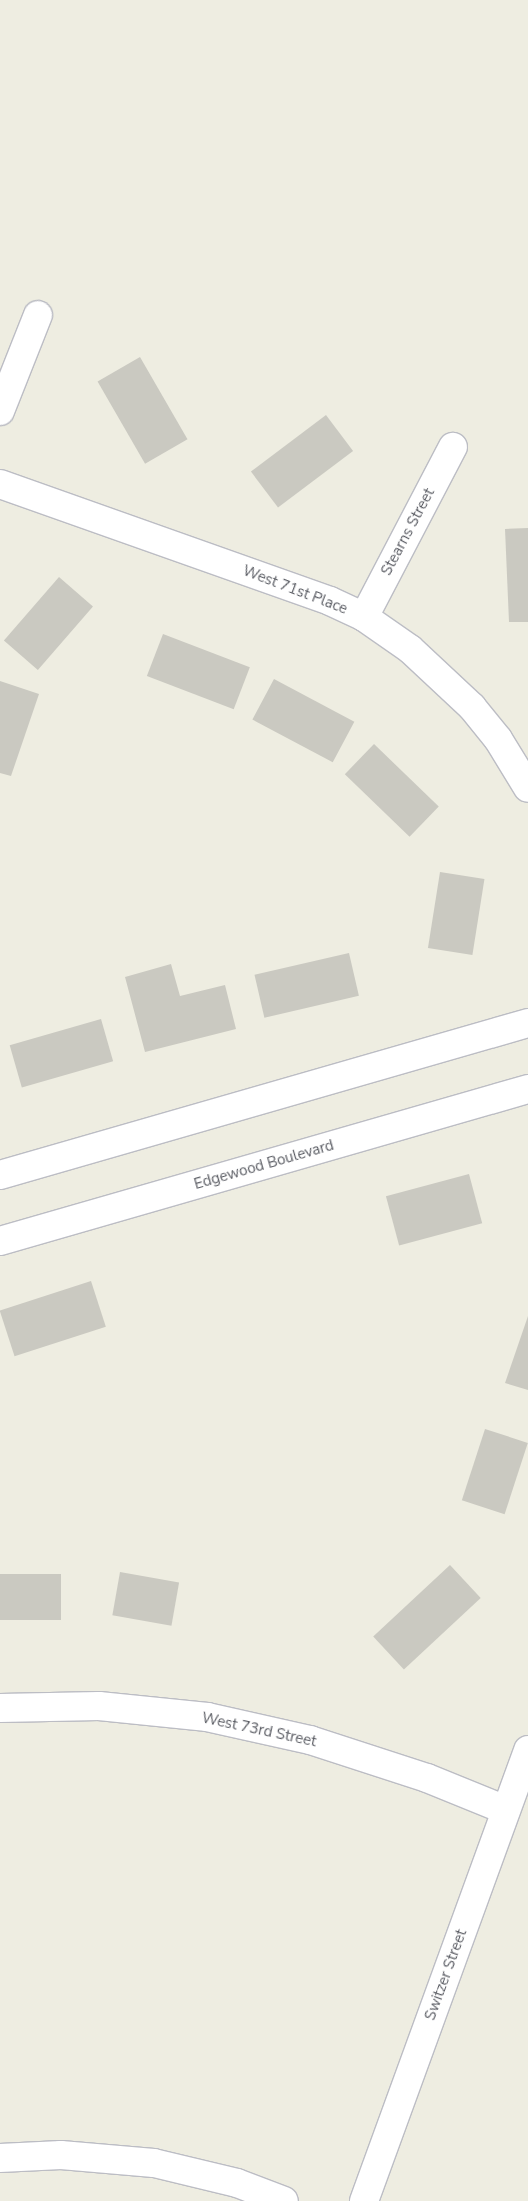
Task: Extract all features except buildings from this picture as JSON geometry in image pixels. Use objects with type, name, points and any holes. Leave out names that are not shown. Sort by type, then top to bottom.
[{"type":"street","points":[[0,411],[38,315]]},
{"type":"street","name":"Stearns Street","points":[[364,617],[453,448]]},
{"type":"street","name":"West 71st Place","points":[[0,484],[330,601],[364,617],[410,649],[472,707],[498,739],[528,788]]},
{"type":"street","points":[[0,1175],[528,1023]]},
{"type":"street","name":"Edgewood Boulevard","points":[[0,1241],[528,1089]]},
{"type":"street","name":"West 73rd Street","points":[[0,1708],[99,1706],[208,1717],[310,1740],[427,1778],[506,1810]]},
{"type":"street","name":"Switzer Street","points":[[364,2201],[528,1750]]},
{"type":"street","points":[[0,2158],[61,2155],[154,2163],[237,2183],[284,2201]]}]
